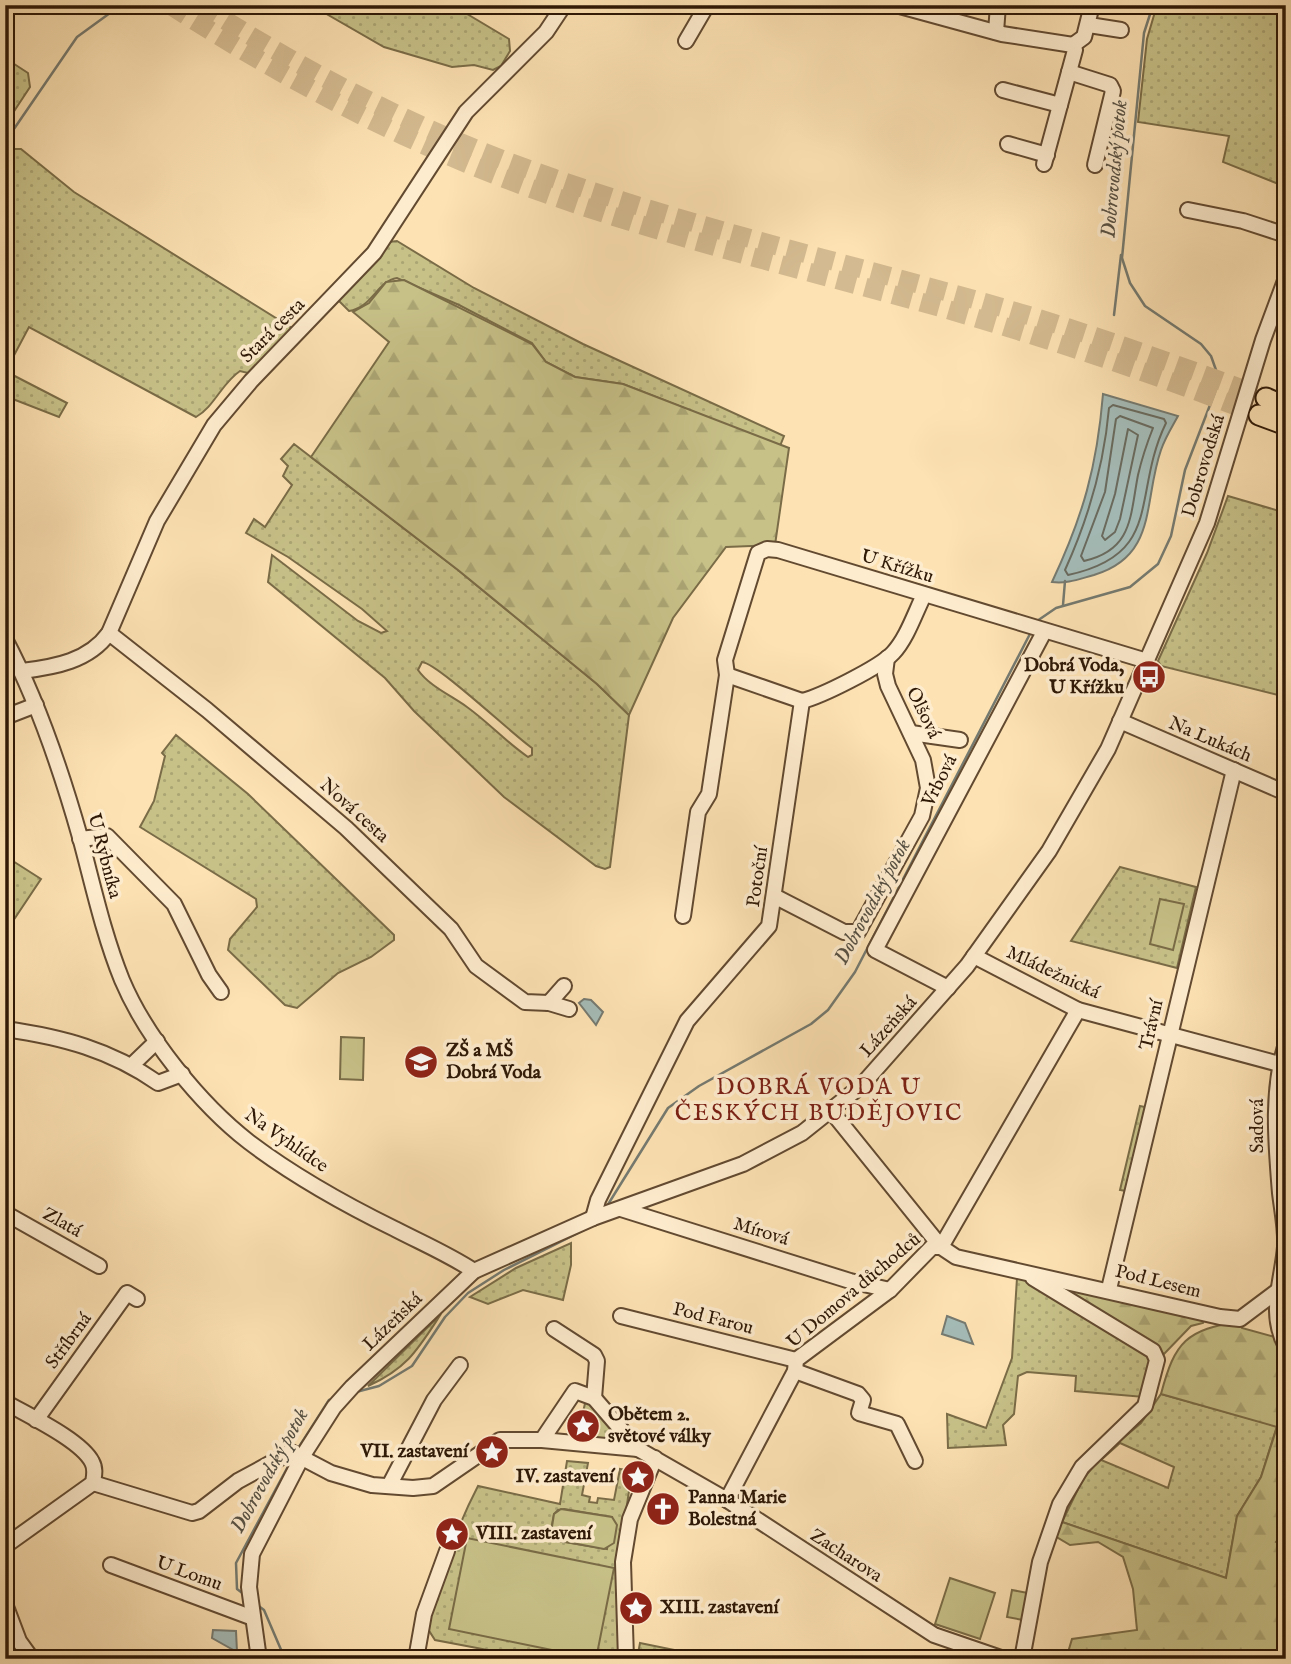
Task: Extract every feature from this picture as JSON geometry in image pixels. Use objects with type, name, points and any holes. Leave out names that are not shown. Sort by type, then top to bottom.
[{"type":"highway","points":[[1286,407],[1263,406],[1286,425]]},
{"type":"street","name":"Stará cesta","points":[[22,671],[87,656],[99,648],[109,633],[157,521],[214,425],[251,381],[374,253],[466,112],[546,32],[564,5]]},
{"type":"street","points":[[686,41],[707,5]]},
{"type":"street","points":[[897,5],[996,32],[1082,35],[1121,30]]},
{"type":"street","points":[[996,32],[998,5]]},
{"type":"street","points":[[1008,144],[1045,160],[1069,72],[1092,5]]},
{"type":"street","points":[[1069,72],[1110,85],[1113,91],[1095,165]]},
{"type":"street","points":[[1003,90],[1060,106]]},
{"type":"street","points":[[1188,210],[1243,221],[1286,235]]},
{"type":"street","name":"Dobrovodská","points":[[1147,662],[1207,523],[1263,340],[1286,278]]},
{"type":"street","name":"U Křížku","points":[[683,916],[698,812],[709,794],[727,675],[725,660],[758,553],[767,549],[778,550],[1147,662]]},
{"type":"street","points":[[727,675],[802,701],[825,694],[887,658],[898,647],[924,595]]},
{"type":"street","name":"Vrbová","points":[[948,988],[875,950],[1042,631]]},
{"type":"street","name":"Nová cesta","points":[[109,633],[346,828],[451,929],[476,966],[526,1002],[549,1003],[569,1009]]},
{"type":"street","name":"U Rybníka","points":[[5,639],[10,659],[22,671],[36,705],[80,839],[103,930],[123,983],[157,1041],[182,1074]]},
{"type":"street","name":"Olšová","points":[[776,897],[844,932],[854,934],[862,929],[922,816],[928,788],[923,760],[888,686],[885,674],[887,658]]},
{"type":"street","name":"Lázeňská","points":[[297,1455],[352,1387],[474,1271],[593,1219],[743,1164],[802,1133],[832,1112],[898,1047],[948,988],[1049,851],[1120,721],[1147,662]]},
{"type":"street","name":"Potoční","points":[[593,1219],[598,1200],[681,1030],[764,936],[773,915],[802,701]]},
{"type":"street","points":[[5,718],[36,705]]},
{"type":"street","name":"Na Lukách","points":[[1120,721],[1286,793]]},
{"type":"street","points":[[911,733],[960,740]]},
{"type":"street","name":"Trávní","points":[[1109,1289],[1234,770]]},
{"type":"street","points":[[80,839],[107,836],[174,904],[209,975],[221,992]]},
{"type":"street","name":"Mládežnická","points":[[974,956],[1078,1010],[1279,1064]]},
{"type":"street","points":[[549,1003],[564,986]]},
{"type":"street","name":"U Domova důchodců","points":[[727,1500],[795,1366],[890,1290],[932,1247],[942,1247],[1078,1010]]},
{"type":"street","points":[[5,1029],[57,1036],[132,1065],[158,1083],[182,1074]]},
{"type":"street","points":[[132,1065],[157,1041]]},
{"type":"street","name":"Sadová","points":[[1286,1043],[1279,1064],[1275,1132],[1285,1246],[1276,1292],[1278,1327],[1286,1347]]},
{"type":"street","name":"Na Vyhlídce","points":[[182,1074],[230,1125],[260,1149],[337,1199],[448,1254],[474,1271]]},
{"type":"street","name":"Pod Lesem","points":[[832,1112],[942,1247],[956,1256],[1240,1319],[1276,1292]]},
{"type":"street","name":"Mírová","points":[[615,1211],[850,1281],[890,1290]]},
{"type":"street","name":"Zlatá","points":[[5,1213],[99,1266]]},
{"type":"street","name":"Pod Lesem","points":[[1022,1659],[1040,1562],[1055,1517],[1079,1472],[1145,1406],[1157,1360],[1153,1352],[1141,1344],[1023,1272]]},
{"type":"street","name":"Stříbrná","points":[[36,1420],[127,1293],[137,1299]]},
{"type":"street","name":"Pod Farou","points":[[621,1316],[795,1366],[858,1394],[863,1400],[859,1413],[897,1424],[915,1461]]},
{"type":"street","points":[[542,1440],[575,1391],[594,1398],[597,1361],[594,1355],[554,1329]]},
{"type":"street","points":[[389,1486],[434,1400],[460,1365]]},
{"type":"street","name":"Zacharova","points":[[594,1398],[638,1449],[727,1500],[934,1635],[1004,1659]]},
{"type":"street","points":[[5,1402],[81,1448],[92,1461],[95,1472],[93,1483],[5,1546]]},
{"type":"street","name":"Zacharova","points":[[297,1455],[331,1474],[372,1485],[433,1486],[500,1440],[542,1440],[638,1449]]},
{"type":"street","points":[[93,1483],[185,1512],[196,1511],[238,1481],[297,1455]]},
{"type":"street","points":[[259,1659],[249,1587],[252,1554],[297,1455]]},
{"type":"street","points":[[626,1659],[623,1562],[630,1519],[655,1458]]},
{"type":"street","points":[[416,1659],[424,1614],[447,1551]]},
{"type":"street","name":"U Lomu","points":[[111,1565],[253,1614]]},
{"type":"street","points":[[5,1604],[19,1641],[32,1659]]},
{"type":"green space","points":[[311,5],[452,5],[509,39],[510,51],[501,66],[493,70],[474,65],[452,67],[384,47]]},
{"type":"green space","points":[[1157,5],[1286,5],[1286,187],[1223,162],[1229,136],[1138,122],[1147,39]]},
{"type":"green space","points":[[5,58],[28,73],[30,87],[5,125]]},
{"type":"green space","points":[[12,149],[21,149],[74,192],[295,330],[252,374],[240,371],[234,376],[196,417],[29,327],[11,361],[5,359],[5,153]]},
{"type":"green space","points":[[397,241],[474,288],[583,344],[784,436],[780,446],[623,384],[575,377],[546,362],[532,343],[459,305],[397,278],[384,284],[363,305],[349,311],[339,301],[341,296],[389,242]]},
{"type":"green space","points":[[404,280],[532,344],[546,362],[575,377],[623,384],[789,448],[775,545],[726,547],[673,618],[629,715],[597,684],[458,570],[311,457],[389,342],[353,312],[369,303],[386,282]]},
{"type":"green space","points":[[5,371],[67,403],[59,417],[5,396]]},
{"type":"green space","points":[[294,444],[458,570],[597,684],[629,715],[610,867],[605,869],[596,866],[504,797],[414,711],[385,678],[268,582],[272,555],[358,621],[381,633],[387,631],[362,609],[288,557],[246,533],[254,519],[265,527],[292,485],[283,476],[288,466],[281,459]],"holes":[[[422,662],[430,665],[532,748],[532,755],[528,757],[475,713],[428,681],[418,670]]]},
{"type":"green space","points":[[1228,496],[1286,513],[1286,697],[1161,666],[1158,661],[1207,553]]},
{"type":"green space","points":[[176,735],[248,794],[394,935],[394,940],[371,957],[338,973],[297,1008],[285,1005],[228,950],[230,939],[257,907],[256,899],[140,827],[154,801],[165,756],[162,753]]},
{"type":"green space","points":[[5,856],[41,879],[7,930],[5,929]]},
{"type":"green space","points":[[1120,867],[1196,887],[1177,968],[1071,941]]},
{"type":"green space","points":[[1160,899],[1184,904],[1173,950],[1150,944]]},
{"type":"green space","points":[[341,1037],[364,1038],[363,1080],[340,1079]]},
{"type":"green space","points":[[1140,1106],[1145,1107],[1126,1191],[1120,1190]]},
{"type":"green space","points":[[571,1243],[571,1265],[563,1300],[523,1290],[488,1304],[470,1297],[516,1268]]},
{"type":"green space","points":[[1017,1278],[1029,1281],[1145,1352],[1154,1368],[1144,1397],[1075,1391],[1076,1376],[1027,1372],[1018,1376],[1014,1414],[1003,1425],[1006,1445],[948,1448],[947,1414],[986,1428],[1012,1358]]},
{"type":"green space","points":[[1053,1286],[1204,1320],[1203,1323],[1191,1326],[1164,1354]]},
{"type":"green space","points":[[441,1314],[403,1365],[368,1386]]},
{"type":"green space","points":[[1241,1321],[1242,1328],[1275,1337],[1286,1354],[1286,1530],[1276,1542],[1283,1546],[1286,1543],[1286,1659],[1066,1659],[1072,1639],[1137,1630],[1133,1589],[1123,1557],[1098,1542],[1070,1545],[1055,1536],[1062,1522],[1226,1578],[1237,1516],[1261,1477],[1277,1427],[1161,1394],[1172,1362],[1186,1341],[1207,1329]]},
{"type":"green space","points":[[1161,1394],[1277,1426],[1261,1477],[1237,1516],[1226,1578],[1062,1522],[1083,1479],[1102,1456],[1141,1423]],"holes":[[[1120,1443],[1174,1467],[1168,1488],[1101,1460]]]},
{"type":"green space","points":[[586,1399],[623,1441],[577,1439]]},
{"type":"green space","points":[[567,1461],[588,1463],[582,1495],[590,1497],[589,1502],[597,1503],[598,1498],[614,1500],[620,1469],[632,1471],[619,1558],[620,1659],[535,1659],[435,1640],[426,1626],[431,1608],[455,1537],[478,1486],[560,1504]],"holes":[[[558,1510],[612,1517],[607,1549],[559,1541],[551,1530],[554,1514]]]},
{"type":"green space","points":[[561,1509],[612,1517],[617,1525],[614,1543],[604,1549],[556,1540],[551,1533],[554,1514]]},
{"type":"green space","points":[[467,1538],[614,1568],[596,1659],[449,1629]]},
{"type":"green space","points":[[950,1578],[995,1593],[980,1639],[935,1624]]},
{"type":"green space","points":[[1012,1590],[1028,1593],[1023,1620],[1007,1617]]},
{"type":"green space","points":[[640,1643],[699,1655],[698,1659],[637,1659]]},
{"type":"water","points":[[1103,394],[1178,416],[1161,450],[1145,524],[1139,541],[1129,555],[1115,566],[1094,575],[1068,582],[1052,582],[1087,491],[1097,445]]},
{"type":"water","points":[[584,999],[591,1000],[603,1012],[596,1025],[579,1003]]},
{"type":"water","points":[[947,1316],[965,1323],[973,1344],[942,1334]]},
{"type":"water","points":[[213,1630],[236,1631],[237,1652],[212,1638]]},
{"type":"waterway","points":[[5,142],[77,37],[121,5]]},
{"type":"waterway","name":"Dobrovodský potok","points":[[1037,621],[1056,608],[1130,587],[1158,564],[1171,536],[1185,470],[1215,392],[1216,370],[1211,356],[1201,344],[1145,306],[1130,283],[1122,258],[1144,33],[1153,5]]},
{"type":"waterway","points":[[1114,315],[1121,255]]},
{"type":"waterway","points":[[1063,605],[1065,581]]},
{"type":"waterway","name":"Dobrovodský potok","points":[[607,1206],[668,1108],[699,1086],[811,1024],[828,1010],[855,972],[1032,630]]},
{"type":"waterway","name":"Dobrovodský potok","points":[[356,1392],[379,1386],[412,1366],[445,1317],[468,1293],[504,1270],[596,1224]]},
{"type":"waterway","name":"Dobrovodský potok","points":[[297,1450],[329,1400],[336,1398]]},
{"type":"waterway","name":"Dobrovodský potok","points":[[245,1595],[237,1589],[236,1563],[292,1459]]},
{"type":"waterway","name":"Dobrovodský potok","points":[[256,1604],[264,1610],[285,1659]]},
{"type":"tunnel","points":[[170,5],[256,58],[345,107],[436,150],[530,188],[684,237],[1022,332],[1141,371],[1259,415]]},
{"type":"tunnel","points":[[201,5],[282,54],[365,99],[495,157],[657,212],[1048,322],[1266,398]]},
{"type":"place","name":"Dobrá Voda, U Křížku","points":[[1149,677]]},
{"type":"place","name":"ZŠ a MŠ Dobrá Voda","points":[[421,1062]]},
{"type":"place","name":"Obětem 2. světové války","points":[[583,1426]]},
{"type":"place","name":"VII. zastavení","points":[[492,1452]]},
{"type":"place","name":"IV. zastavení","points":[[638,1477]]},
{"type":"place","name":"Panna Marie Bolestná","points":[[663,1509]]},
{"type":"place","name":"VIII. zastavení","points":[[452,1534]]},
{"type":"place","name":"XIII. zastavení","points":[[636,1608]]},
{"type":"district","name":"DOBRÁ VODA U ČESKÝCH BUDĚJOVIC","points":[[819,1100]]}]
